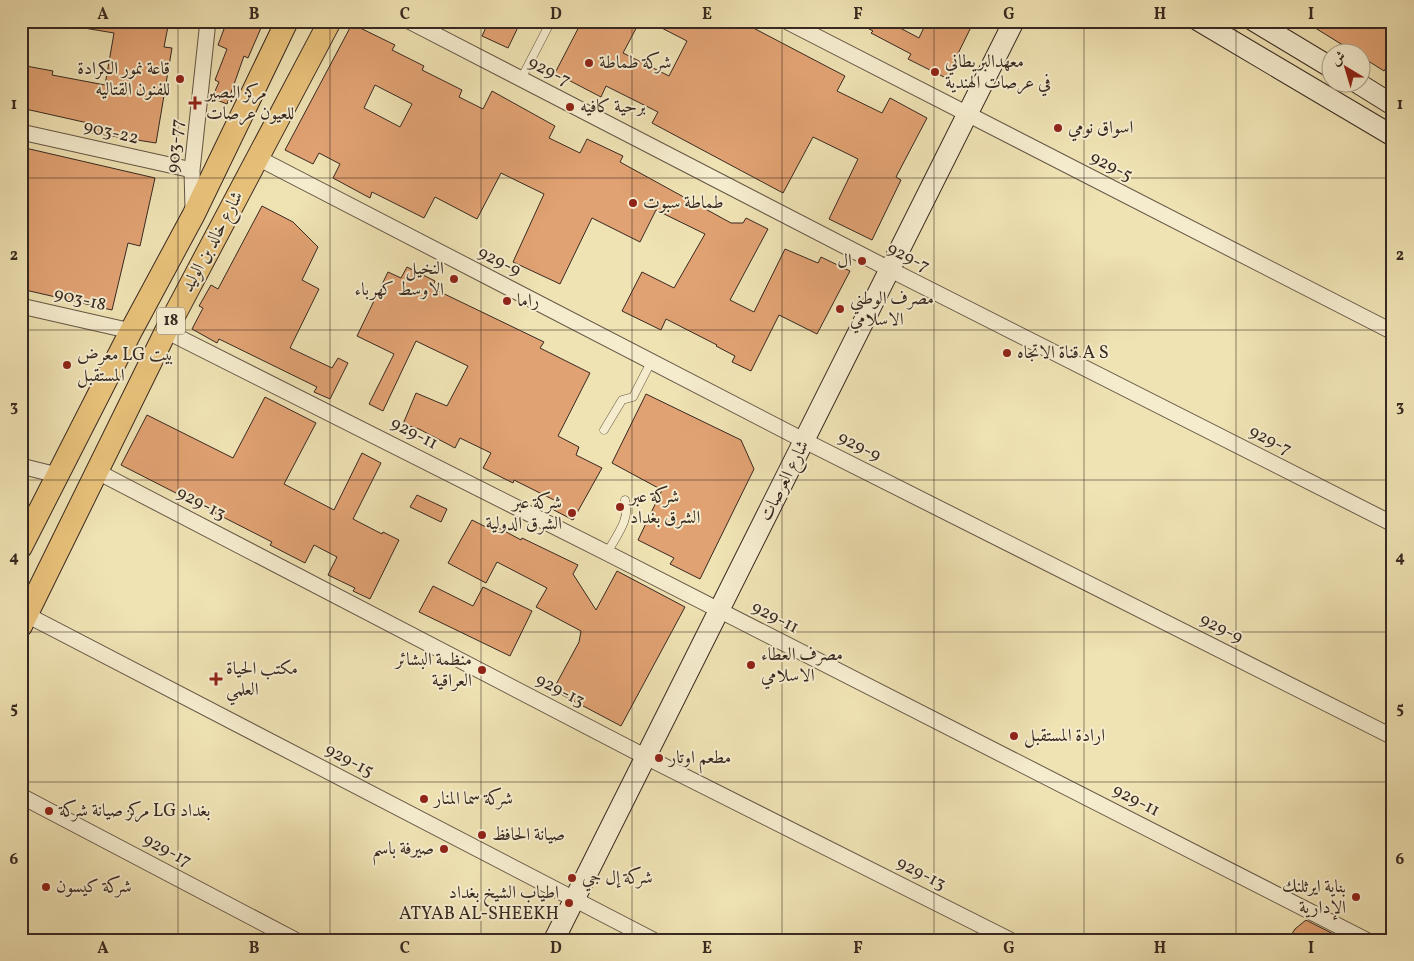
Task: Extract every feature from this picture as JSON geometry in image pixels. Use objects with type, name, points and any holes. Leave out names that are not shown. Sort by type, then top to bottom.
[{"type":"main road","name":"شارع خالد بن الوليد","points":[[21,546],[131,331],[194,214],[287,21]]},
{"type":"main road","name":"شارع خالد بن الوليد","points":[[24,620],[166,331],[330,21]]},
{"type":"street","name":"903-77","points":[[194,214],[192,170],[208,21]]},
{"type":"street","name":"929-7","points":[[409,21],[891,270],[1393,524]]},
{"type":"street","name":"929-5","points":[[786,21],[968,116],[1393,332]]},
{"type":"street","name":"شارع العرصات","points":[[554,940],[1014,21]]},
{"type":"street","points":[[1199,21],[1393,136]]},
{"type":"street","points":[[1254,21],[1322,62]]},
{"type":"street","points":[[1372,92],[1393,105]]},
{"type":"street","name":"903-22","points":[[21,132],[192,170]]},
{"type":"street","name":"929-9","points":[[258,158],[804,441],[1393,737]]},
{"type":"street","name":"903-18","points":[[21,306],[131,331]]},
{"type":"street","name":"929-11","points":[[166,331],[608,552],[1366,940]]},
{"type":"street","points":[[21,466],[57,475]]},
{"type":"street","name":"929-13","points":[[96,471],[646,757],[1010,940]]},
{"type":"street","name":"929-15","points":[[24,620],[654,940]]},
{"type":"street","name":"929-17","points":[[21,796],[295,940]]},
{"type":"lane","points":[[521,79],[550,22]]},
{"type":"lane","points":[[604,430],[622,400],[633,397],[651,362]]},
{"type":"lane","points":[[608,552],[625,521],[628,510],[625,500]]},
{"type":"building","points":[[85,21],[169,21],[164,47],[172,48],[156,143],[86,132],[88,123],[21,108],[21,90],[26,66],[53,71],[52,75],[105,85],[114,33],[84,28]]},
{"type":"building","points":[[227,21],[264,21],[248,58],[244,56],[227,104],[212,98],[219,82],[215,80],[227,49],[218,45]]},
{"type":"building","points":[[489,21],[521,21],[508,48],[482,36]]},
{"type":"building","points":[[582,21],[640,21],[623,53],[669,76],[687,41],[648,21],[740,21],[845,76],[837,91],[882,113],[890,98],[927,118],[896,177],[901,180],[872,240],[829,219],[858,159],[813,137],[783,193],[652,123],[658,112],[606,86],[601,97],[555,73]]},
{"type":"building","points":[[854,21],[887,21],[919,38],[927,21],[974,21],[946,78],[908,59],[911,54],[871,33],[873,31]]},
{"type":"building","points":[[1304,21],[1393,21],[1393,57],[1384,71],[1372,63],[1372,42],[1338,42]]},
{"type":"building","points":[[352,24],[395,45],[392,50],[424,66],[422,70],[462,90],[459,97],[483,109],[492,91],[555,126],[549,138],[580,153],[587,139],[623,156],[620,162],[731,223],[743,223],[746,218],[768,229],[730,300],[754,312],[785,249],[818,263],[821,257],[850,271],[817,334],[779,315],[751,371],[732,362],[735,356],[666,319],[661,330],[622,311],[642,272],[674,288],[705,234],[656,210],[640,242],[592,218],[560,284],[513,262],[544,194],[501,173],[477,219],[435,197],[424,218],[372,192],[370,198],[333,178],[340,164],[319,153],[313,164],[285,150]],"holes":[[[375,85],[412,104],[400,127],[364,108]]]},
{"type":"building","points":[[21,147],[155,178],[140,246],[128,243],[112,310],[21,289]]},
{"type":"building","points":[[262,206],[293,222],[318,247],[302,280],[319,289],[290,348],[332,368],[338,358],[348,363],[330,399],[314,392],[317,387],[219,339],[217,343],[192,329],[203,308],[199,306],[211,285],[218,289]]},
{"type":"building","points":[[407,267],[435,281],[432,288],[544,342],[540,348],[590,373],[558,436],[579,447],[576,455],[602,468],[573,520],[552,509],[556,501],[514,480],[513,483],[483,468],[491,453],[460,438],[455,448],[419,429],[403,424],[416,393],[447,406],[468,366],[416,341],[383,411],[369,404],[394,354],[357,336],[388,272],[401,278]]},
{"type":"building","points":[[646,394],[741,440],[754,469],[700,579],[670,564],[674,558],[638,540],[662,490],[612,463]]},
{"type":"building","points":[[265,397],[316,423],[284,484],[334,510],[362,453],[381,463],[353,519],[382,534],[383,532],[399,540],[370,599],[353,591],[355,588],[328,575],[337,557],[314,545],[305,563],[270,545],[272,542],[121,465],[147,415],[233,458]]},
{"type":"building","points":[[417,495],[447,509],[441,522],[410,507]]},
{"type":"building","points":[[472,520],[486,527],[488,522],[521,540],[522,538],[578,565],[573,574],[596,610],[617,571],[685,607],[621,726],[553,690],[579,642],[581,631],[536,607],[547,588],[497,562],[486,583],[448,563]]},
{"type":"building","points":[[433,586],[473,606],[483,587],[532,611],[510,656],[419,612]]},
{"type":"building","points":[[1306,920],[1345,940],[1288,940],[1295,929]]},
{"type":"place","name":"شركة طماطة","points":[[589,63]]},
{"type":"place","name":"معهدالبريطاني في عرصات الهندية","points":[[935,72]]},
{"type":"place","name":"قاعة نمور الكرادة للفنون القتاليه","points":[[180,79]]},
{"type":"place","name":"مركز البصير للعيون عرصات","points":[[195,103]]},
{"type":"place","name":"برحية كافيه","points":[[570,107]]},
{"type":"place","name":"اسواق نومي","points":[[1058,128]]},
{"type":"place","name":"طماطة سبوت","points":[[633,203]]},
{"type":"place","name":"ال","points":[[862,261]]},
{"type":"place","name":"النخيل الاوسط كهرباء","points":[[454,279]]},
{"type":"place","name":"راما","points":[[507,301]]},
{"type":"place","name":"مصرف الوطني الاسلامي","points":[[840,309]]},
{"type":"place","name":"قناة الاتجاه A S","points":[[1007,353]]},
{"type":"place","name":"معرض LG بيت المستقبل","points":[[67,365]]},
{"type":"place","name":"شركة عبر الشرق بغداد","points":[[620,507]]},
{"type":"place","name":"شركة عبر الشرق الدولية","points":[[572,513]]},
{"type":"place","name":"مصرف العطاء الاسلامي","points":[[751,665]]},
{"type":"place","name":"منظمة البشائر العراقية","points":[[482,670]]},
{"type":"place","name":"مكتب الحياة العلمي","points":[[216,679]]},
{"type":"place","name":"ارادة المستقبل","points":[[1014,736]]},
{"type":"place","name":"مطعم اوتار","points":[[659,758]]},
{"type":"place","name":"شركة سما المنار","points":[[424,799]]},
{"type":"place","name":"مركز صيانة شركة LG بغداد","points":[[49,811]]},
{"type":"place","name":"صيانة الحافظ","points":[[482,835]]},
{"type":"place","name":"صيرفة باسم","points":[[444,849]]},
{"type":"place","name":"شركة إل جي","points":[[572,878]]},
{"type":"place","name":"شركة كيسون","points":[[46,887]]},
{"type":"place","name":"بناية ايرثلنك الإدارية","points":[[1356,897]]},
{"type":"place","name":"اطياب الشيخ بغداد ATYAB AL-SHEEKH","points":[[569,903]]}]
